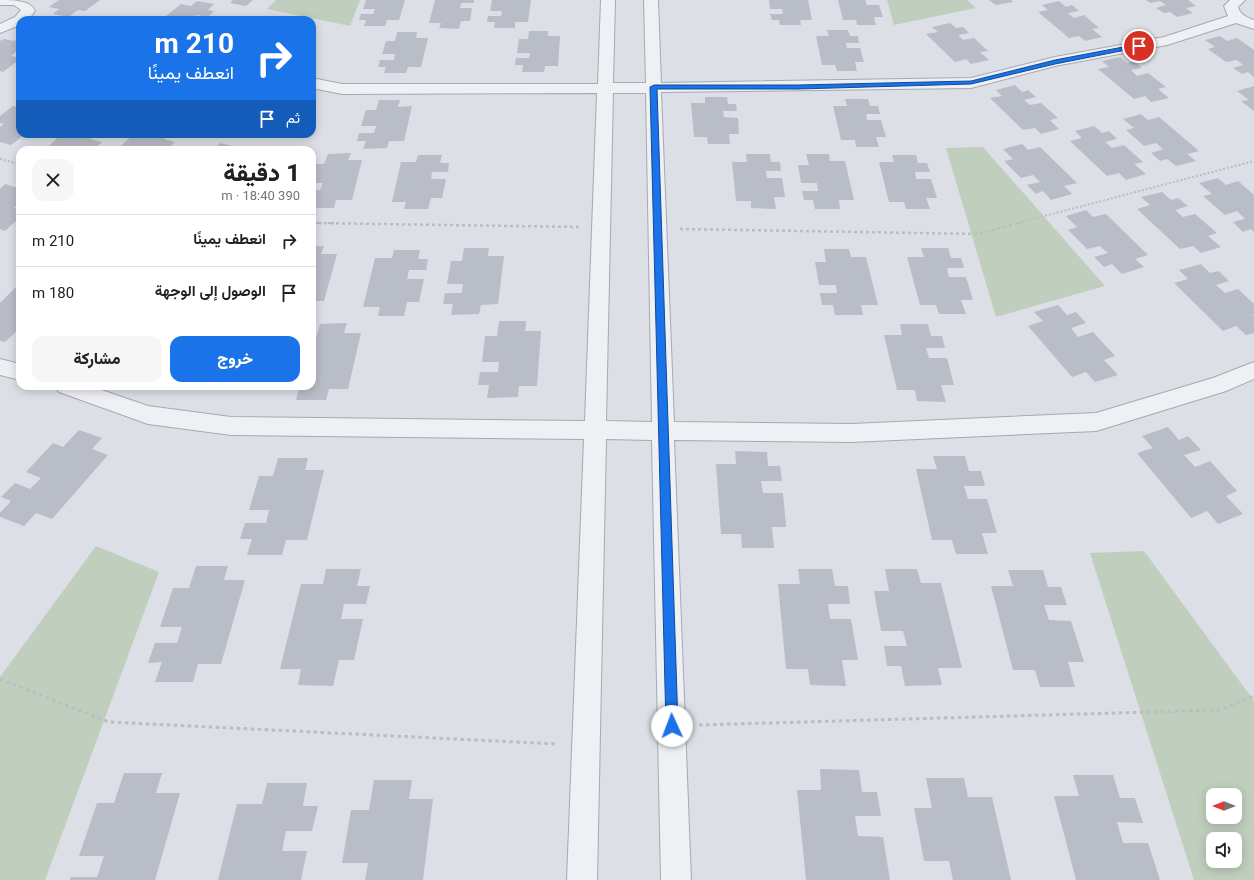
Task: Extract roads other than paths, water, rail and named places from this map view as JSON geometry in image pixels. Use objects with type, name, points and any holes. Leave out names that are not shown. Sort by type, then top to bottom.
[{"type":"street","points":[[582,880],[608,0]]},
{"type":"street","points":[[651,0],[676,880]]},
{"type":"street","points":[[1238,0],[1231,6],[1233,13],[1254,25]]},
{"type":"street","points":[[0,1],[17,1],[27,6],[28,11],[24,16]]},
{"type":"street","points":[[316,84],[342,89],[798,87],[971,82],[1055,62],[1167,41],[1238,17]]},
{"type":"street","points":[[0,29],[16,22]]},
{"type":"street","points":[[0,367],[16,371]]},
{"type":"street","points":[[77,390],[148,415],[231,426],[851,433],[1096,422],[1219,385],[1254,370]]}]
